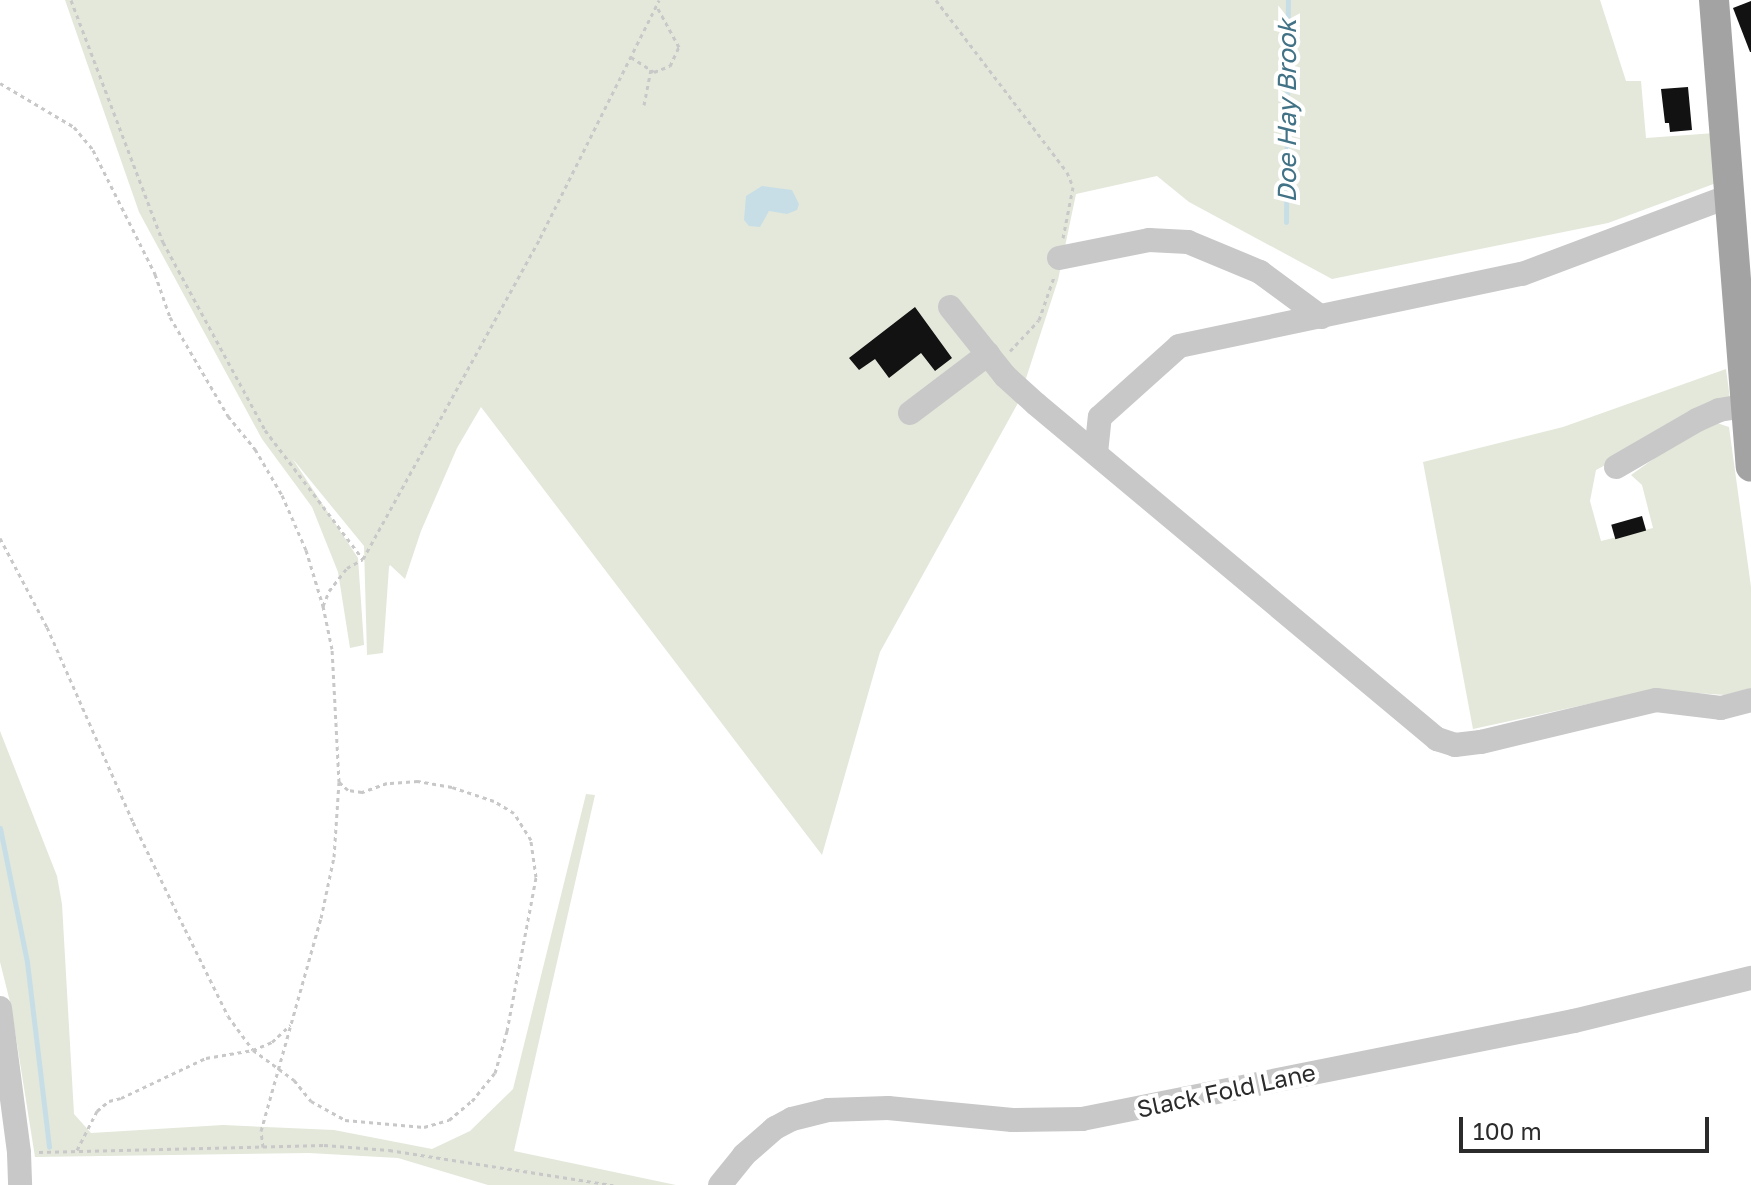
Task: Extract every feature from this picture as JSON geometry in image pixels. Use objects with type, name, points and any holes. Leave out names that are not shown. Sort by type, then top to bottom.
[{"type":"main road","points":[[1714,0],[1732,195],[1751,467]]},
{"type":"street","points":[[1096,453],[1100,417],[1179,346],[1522,274],[1732,195]]},
{"type":"street","points":[[1059,258],[1149,240],[1188,242],[1260,272],[1321,317]]},
{"type":"street","points":[[950,307],[1026,395],[1437,739],[1455,745],[1481,742],[1656,700],[1721,708],[1751,700]]},
{"type":"street","points":[[910,413],[992,359]]},
{"type":"street","points":[[1616,467],[1697,420],[1719,410],[1745,406]]},
{"type":"street","name":"Slack Fold Lane","points":[[720,1185],[744,1155],[775,1128],[792,1119],[828,1110],[888,1108],[1012,1120],[1082,1119],[1574,1021],[1751,978]]},
{"type":"street","points":[[0,1008],[19,1153],[20,1185]]},
{"type":"path","points":[[71,0],[163,242],[265,430],[363,559]]},
{"type":"path","points":[[936,0],[1067,172],[1073,187],[1059,258],[1039,320],[992,359]]},
{"type":"path","points":[[631,57],[651,69],[670,66],[679,47],[658,2]]},
{"type":"path","points":[[323,606],[329,591],[347,568],[363,559],[540,238],[658,2]]},
{"type":"path","points":[[644,105],[651,69]]},
{"type":"path","points":[[0,83],[74,127],[93,150],[155,274],[170,317],[228,416],[255,449],[282,495],[306,550],[323,606],[332,649],[339,782],[334,857],[321,918],[261,1131],[263,1147]]},
{"type":"path","points":[[0,538],[47,627],[133,822],[197,954],[228,1016],[253,1050],[294,1080],[311,1101],[345,1120],[424,1127],[449,1120],[472,1101],[495,1073],[507,1031],[536,877],[531,840],[514,813],[494,801],[430,783],[387,783],[362,792],[348,790],[339,782]]},
{"type":"path","points":[[76,1151],[97,1111],[109,1101],[206,1058],[253,1050],[272,1042],[294,1018]]},
{"type":"path","points":[[19,1153],[324,1145],[389,1150],[613,1185]]},
{"type":"shaded area","points":[[65,0],[1600,0],[1626,81],[1641,81],[1646,138],[1715,133],[1719,182],[1608,223],[1332,279],[1189,202],[1157,176],[1076,194],[1058,280],[1018,403],[880,652],[822,855],[481,407],[457,448],[421,531],[405,579],[389,567],[383,653],[367,655],[364,546],[292,458],[358,558],[364,645],[350,648],[338,572],[312,507],[262,439],[139,212]]},
{"type":"shaded area","points":[[1726,369],[1730,399],[1596,470],[1590,501],[1601,541],[1653,528],[1642,485],[1631,475],[1687,435],[1717,423],[1729,427],[1751,587],[1751,688],[1725,695],[1652,690],[1473,729],[1423,462],[1563,427]]},
{"type":"shaded area","points":[[0,731],[57,876],[62,904],[74,1114],[91,1133],[223,1125],[334,1130],[432,1149],[470,1131],[513,1089],[586,794],[595,795],[514,1151],[676,1185],[488,1185],[398,1158],[309,1153],[35,1157],[11,1006],[0,962]]},
{"type":"water","points":[[762,186],[792,190],[799,204],[797,210],[787,214],[769,211],[760,227],[749,226],[744,220],[746,196]]},
{"type":"building","points":[[1751,1],[1751,52],[1750,52],[1733,8]]},
{"type":"building","points":[[1688,87],[1692,130],[1670,132],[1669,123],[1665,123],[1661,89]]},
{"type":"building","points":[[915,307],[952,358],[935,371],[921,353],[889,378],[875,359],[859,370],[849,358]]},
{"type":"building","points":[[1642,516],[1646,530],[1615,539],[1611,525]]},
{"type":"waterway","name":"Doe Hay Brook","points":[[1286,222],[1288,0]]},
{"type":"waterway","points":[[0,828],[27,962],[49,1147]]}]
